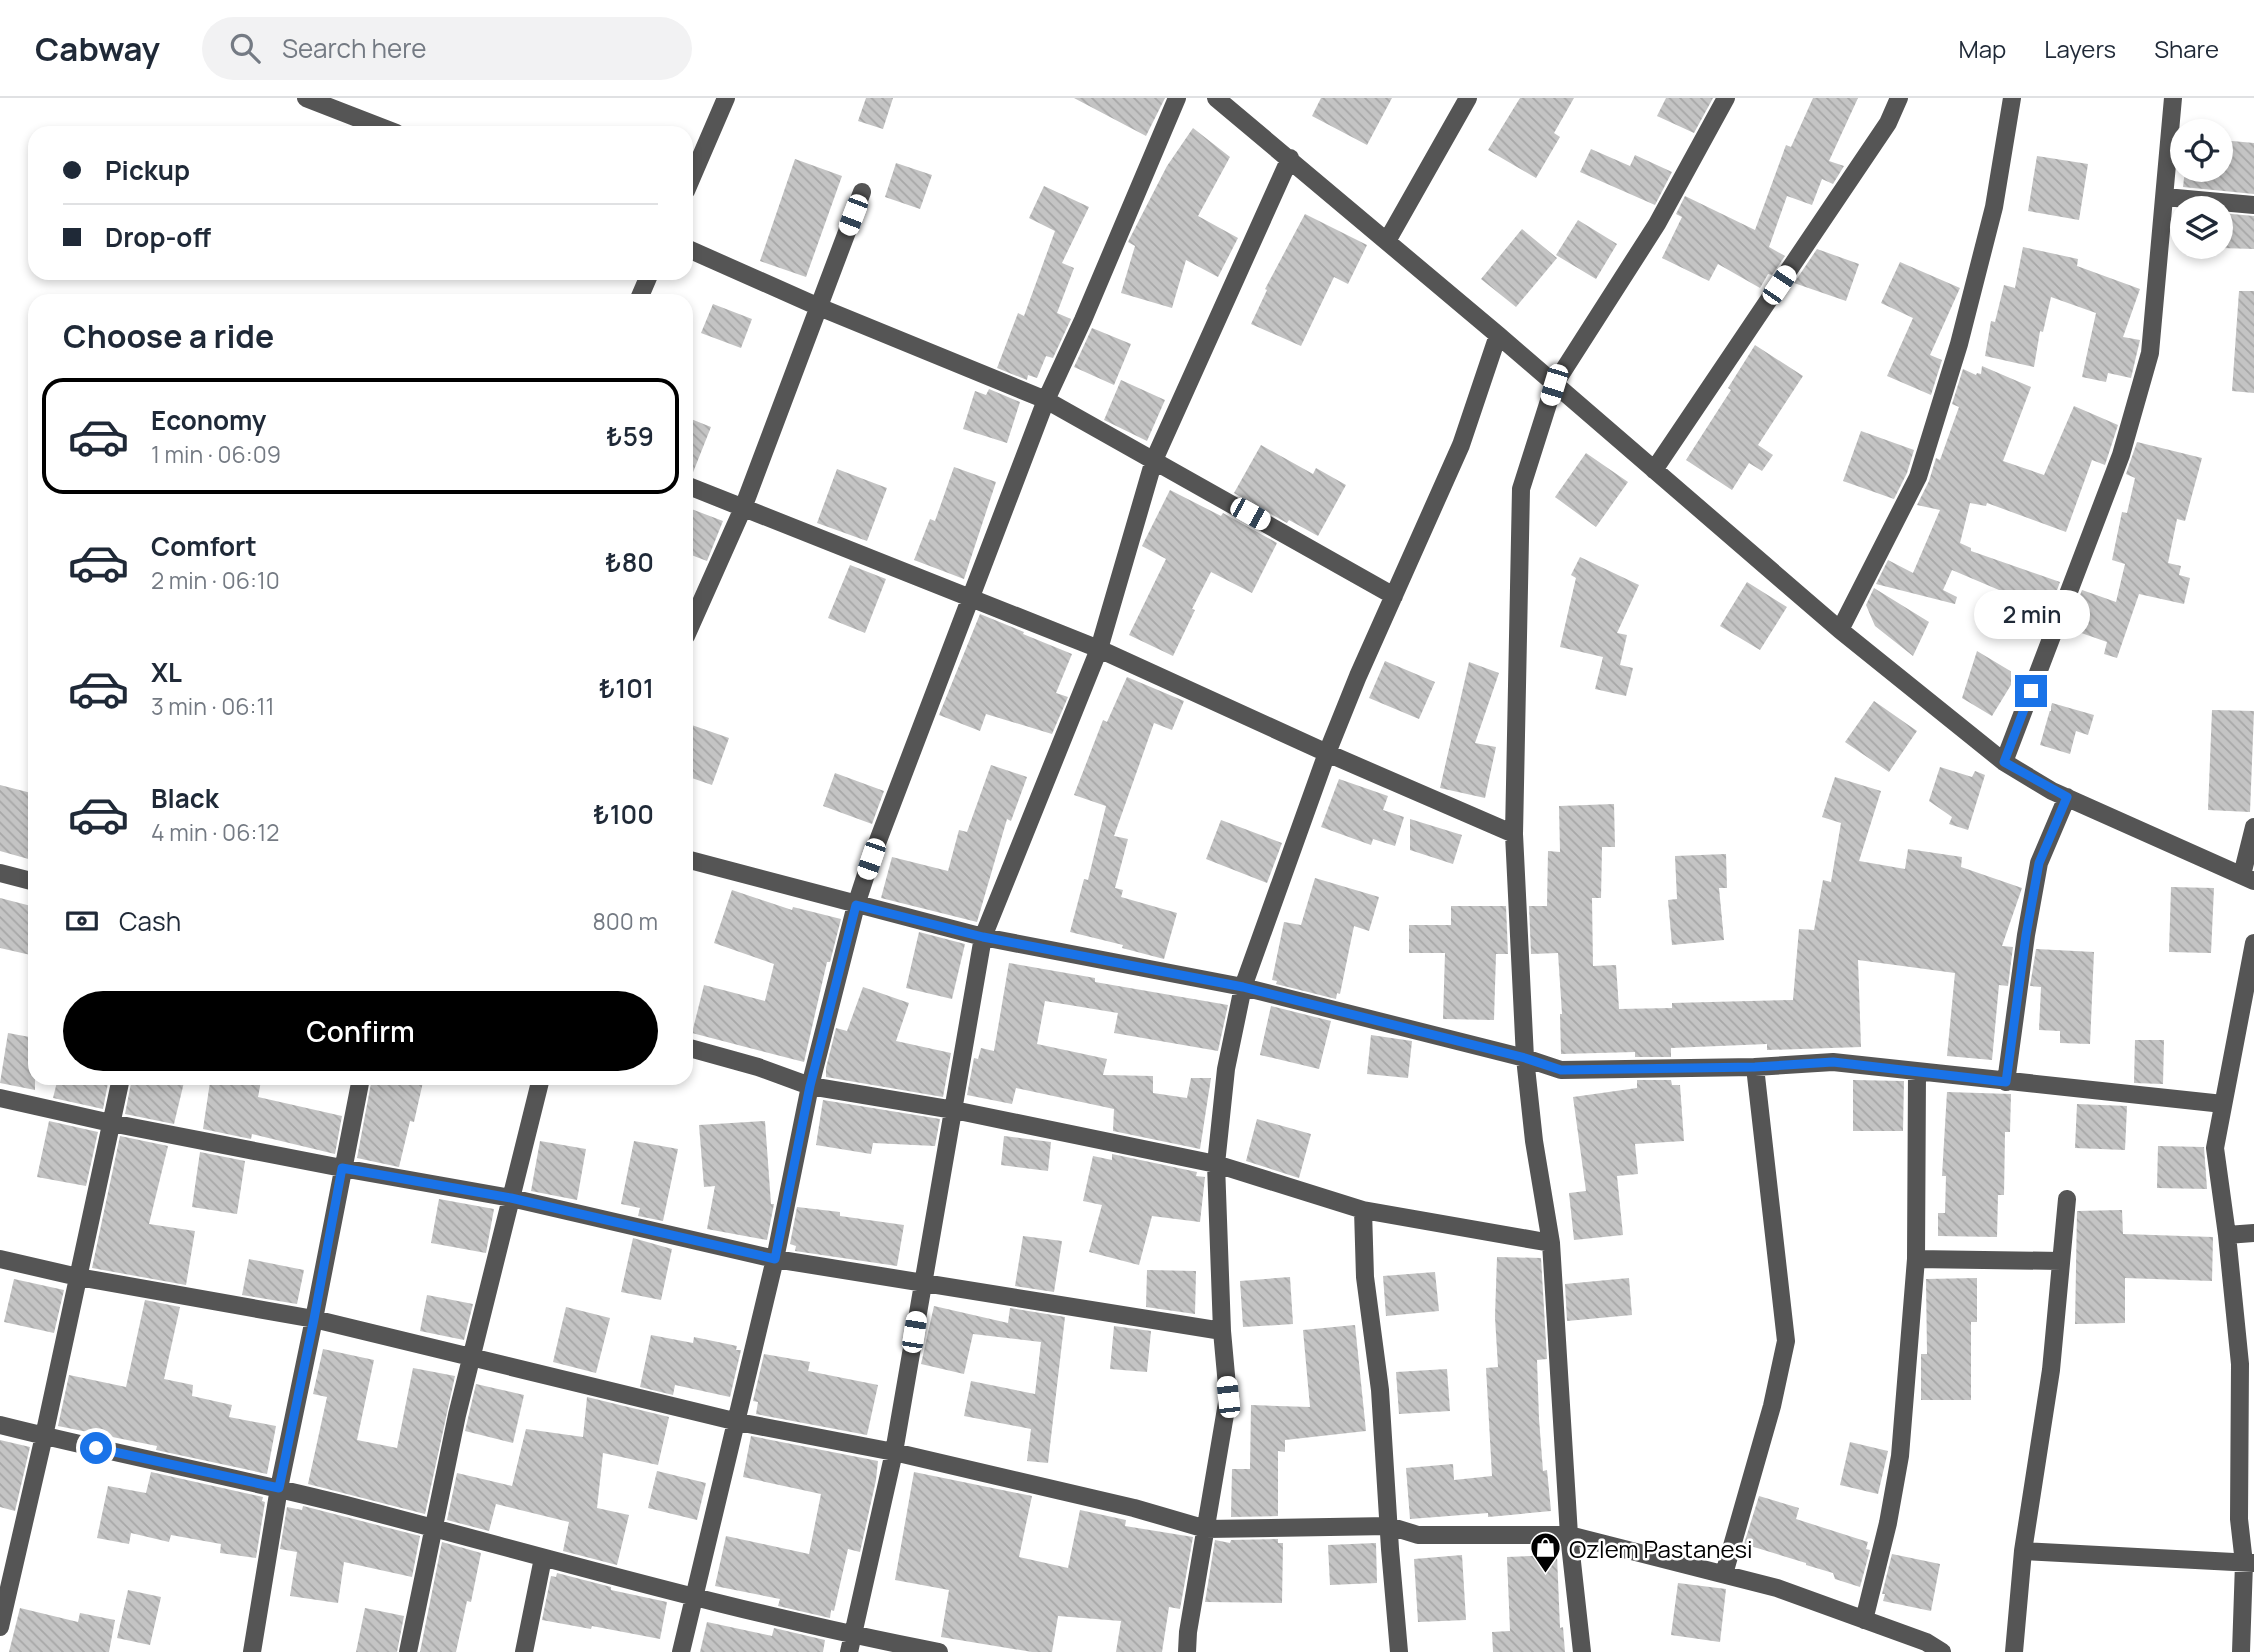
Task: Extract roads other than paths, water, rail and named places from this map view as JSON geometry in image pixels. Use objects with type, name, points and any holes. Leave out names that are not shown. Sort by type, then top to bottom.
[{"type":"street","points":[[306,98],[378,126]]},
{"type":"street","points":[[693,175],[726,98]]},
{"type":"street","points":[[681,1652],[738,1422],[810,1086],[856,905],[871,859],[1046,400],[1083,320],[1177,98]]},
{"type":"street","points":[[1216,98],[1498,335],[1840,630],[2004,762],[2067,797],[2248,878],[2254,827]]},
{"type":"street","points":[[1387,241],[1468,98]]},
{"type":"street","points":[[1582,1652],[1569,1535],[1552,1243],[1534,1141],[1525,1058],[1514,834],[1521,489],[1554,385],[1657,224],[1726,98]]},
{"type":"street","points":[[1654,470],[1888,123],[1899,98]]},
{"type":"street","points":[[1840,630],[1918,477],[1959,344],[1994,207],[2012,98]]},
{"type":"street","points":[[2004,762],[2121,455],[2150,353],[2173,98]]},
{"type":"street","points":[[850,1644],[894,1452],[983,937],[1099,649],[1154,460],[1290,158]]},
{"type":"street","points":[[693,620],[743,508],[862,192]]},
{"type":"street","points":[[2165,197],[2254,205]]},
{"type":"street","points":[[693,251],[818,307],[1046,400],[1394,596]]},
{"type":"street","points":[[1187,1652],[1188,1632],[1228,1397],[1222,1331],[1216,1164],[1226,1069],[1243,987],[1327,753],[1358,676],[1461,445],[1498,335]]},
{"type":"street","points":[[693,488],[1099,649],[1327,753],[1514,834]]},
{"type":"street","points":[[2006,1082],[2026,935],[2039,863],[2067,797]]},
{"type":"street","points":[[693,861],[983,937],[1243,987],[1525,1058],[1561,1070],[1755,1067],[1833,1062],[2223,1104]]},
{"type":"street","points":[[0,873],[28,880]]},
{"type":"street","points":[[2241,1652],[2249,1563],[2239,1518],[2240,1364],[2215,1148],[2254,943]]},
{"type":"street","points":[[693,1049],[758,1067],[810,1086],[954,1111],[1216,1164],[1363,1210],[1552,1243]]},
{"type":"street","points":[[1724,1574],[1772,1406],[1787,1341],[1755,1067]]},
{"type":"street","points":[[1864,1620],[1888,1523],[1900,1456],[1916,1259],[1917,1072]]},
{"type":"street","points":[[0,1627],[119,1085]]},
{"type":"street","points":[[252,1652],[279,1488],[360,1085]]},
{"type":"street","points":[[408,1652],[457,1415],[539,1085]]},
{"type":"street","points":[[0,1098],[111,1123],[511,1198],[775,1259],[1222,1331]]},
{"type":"street","points":[[2014,1652],[2023,1551],[2051,1370],[2067,1199]]},
{"type":"street","points":[[1363,1210],[1365,1277],[1380,1390],[1399,1652]]},
{"type":"street","points":[[2227,1235],[2254,1233]]},
{"type":"street","points":[[0,1259],[78,1277],[314,1319],[738,1422],[894,1452],[1134,1508],[1206,1529],[1388,1526],[1418,1535],[1569,1535],[1777,1588],[1926,1642],[1942,1652]]},
{"type":"street","points":[[1916,1259],[2061,1261]]},
{"type":"street","points":[[0,1425],[279,1488],[435,1528],[695,1596],[850,1644],[939,1652]]},
{"type":"street","points":[[2023,1551],[2249,1563]]},
{"type":"street","points":[[523,1652],[543,1558]]},
{"type":"place","name":"Ozlem Pastanesi","points":[[1546,1575]]}]
